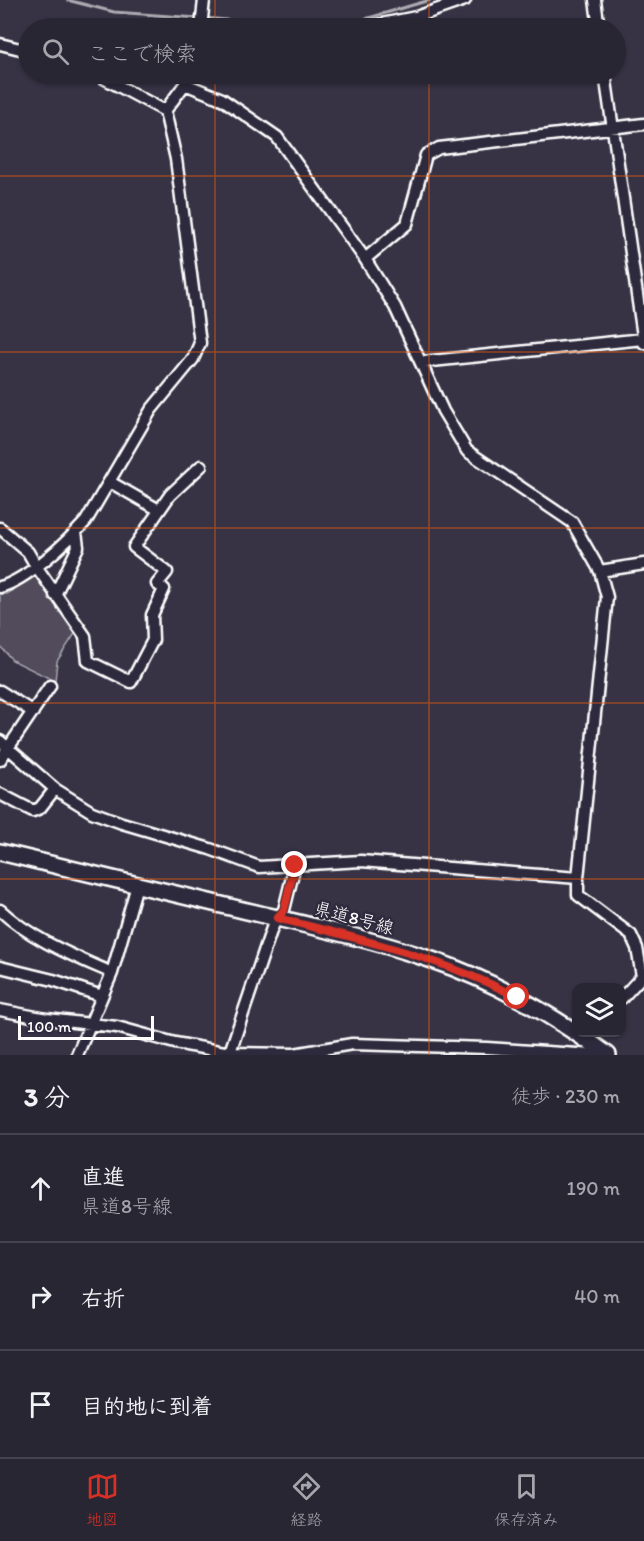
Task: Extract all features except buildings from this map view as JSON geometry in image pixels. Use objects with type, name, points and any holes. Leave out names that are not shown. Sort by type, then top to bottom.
[{"type":"main road","name":"県道8号線","points":[[1,855],[277,918],[433,960],[498,988],[572,1028]]},
{"type":"main road","name":"県道8号線","points":[[588,1037],[604,1052]]},
{"type":"street","points":[[203,18],[204,0]]},
{"type":"street","points":[[411,18],[465,0]]},
{"type":"street","points":[[595,0],[597,18]]},
{"type":"street","points":[[0,44],[18,48]]},
{"type":"street","points":[[115,84],[165,111]]},
{"type":"street","points":[[0,587],[15,581],[36,566],[76,532],[92,512],[150,410],[193,359],[200,343],[176,159],[165,111],[184,84]]},
{"type":"street","points":[[196,84],[277,137],[365,259],[395,307],[443,411],[467,451],[572,522],[600,571],[607,597],[578,895],[631,935],[637,948],[643,975],[626,993]]},
{"type":"street","points":[[422,362],[644,341],[606,84]]},
{"type":"street","points":[[365,259],[407,224],[426,155],[439,148],[644,124]]},
{"type":"street","points":[[0,528],[26,549],[55,595],[85,636],[88,661],[131,682],[153,640],[152,615],[164,589],[157,584],[166,572],[134,547],[178,486],[201,466]]},
{"type":"street","points":[[110,482],[159,510]]},
{"type":"street","points":[[55,595],[78,547],[76,532]]},
{"type":"street","points":[[600,571],[644,564]]},
{"type":"street","points":[[0,760],[4,745],[33,711],[50,686]]},
{"type":"street","points":[[0,690],[33,711]]},
{"type":"street","points":[[4,745],[55,789],[92,812],[259,867],[361,861],[578,878]]},
{"type":"street","points":[[0,794],[33,811],[40,808],[55,789]]},
{"type":"street","points":[[229,1054],[277,918],[284,910],[295,865]]},
{"type":"street","points":[[77,1055],[112,973],[137,885]]},
{"type":"street","points":[[0,910],[18,924],[59,948],[112,973]]},
{"type":"street","points":[[0,967],[53,980],[102,996]]},
{"type":"street","points":[[0,1010],[117,1027],[175,1043],[229,1054],[294,1054],[348,1044],[407,1051],[487,1048],[562,1054],[604,1052]]},
{"type":"shaded area","points":[[36,575],[78,629],[57,661],[55,681],[12,660],[0,646],[0,594],[7,594]]},
{"type":"waterway","points":[[67,0],[114,12],[198,18]]},
{"type":"waterway","points":[[369,18],[430,0]]},
{"type":"route","points":[[295,865],[284,910],[277,918],[433,960],[517,997]]}]
